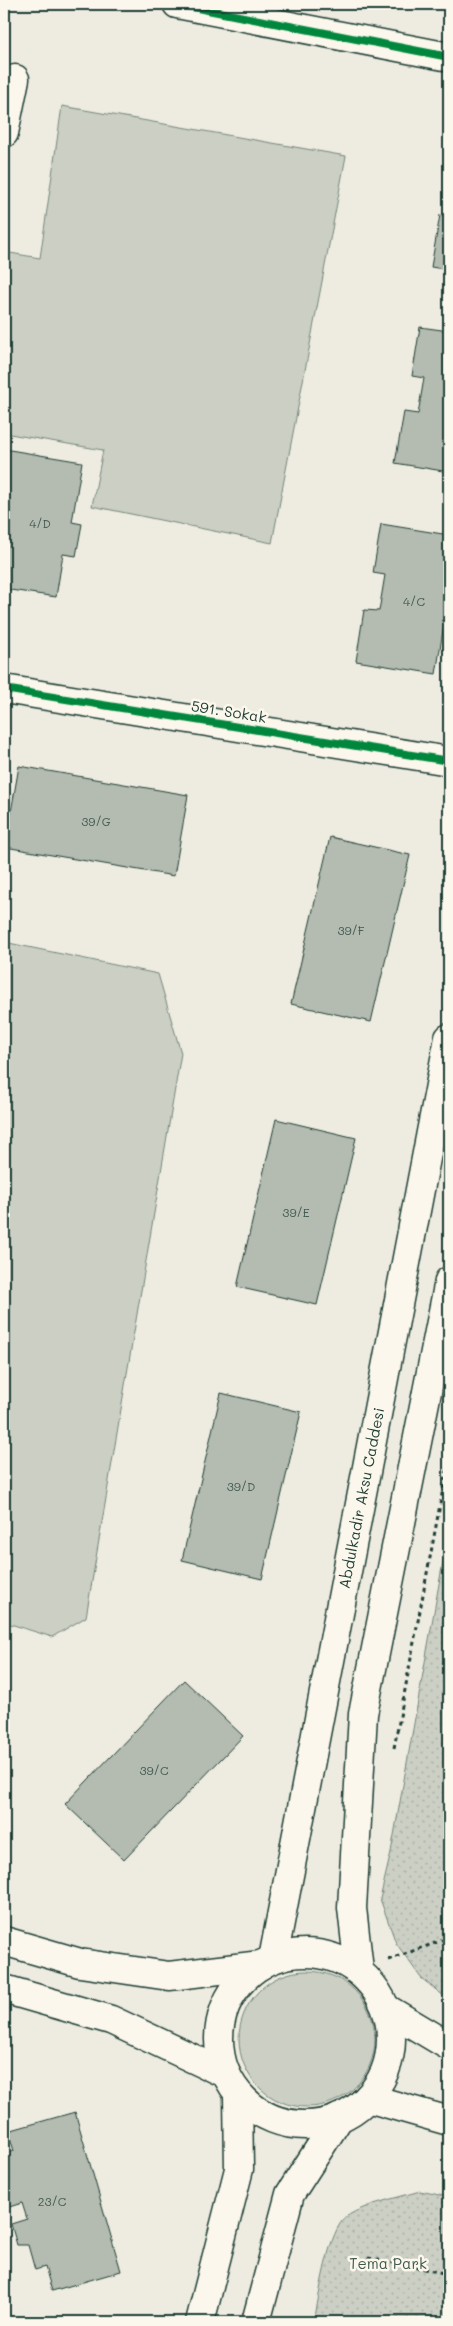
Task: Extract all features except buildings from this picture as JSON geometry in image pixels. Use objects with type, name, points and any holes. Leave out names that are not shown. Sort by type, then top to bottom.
[{"type":"main road","points":[[177,4],[449,57]]},
{"type":"main road","points":[[4,133],[15,79]]},
{"type":"main road","name":"591. Sokak","points":[[4,689],[449,761]]},
{"type":"main road","name":"Abdulkadir Aksu Caddesi","points":[[267,1962],[449,1038]]},
{"type":"main road","points":[[359,1970],[352,1908],[363,1714],[449,1282]]},
{"type":"main road","points":[[4,1941],[80,1963],[169,1976],[267,1962],[302,1953],[332,1957],[359,1970],[387,2009],[449,2046]]},
{"type":"main road","points":[[200,2322],[239,2169],[232,2084],[220,2051],[220,2026],[227,2002],[241,1981],[267,1962]]},
{"type":"main road","points":[[4,1989],[110,2020],[232,2084],[259,2112],[284,2122],[312,2125],[339,2118],[368,2098],[386,2072],[392,2040],[387,2009]]},
{"type":"main road","points":[[368,2098],[449,2121]]},
{"type":"main road","points":[[256,2322],[290,2194],[339,2118]]},
{"type":"path","points":[[439,4],[449,6]]},
{"type":"path","points":[[392,1756],[449,1457]]},
{"type":"path","points":[[359,1970],[449,1938]]},
{"type":"path","points":[[368,2258],[449,2274]]},
{"type":"green space","points":[[62,106],[346,156],[272,543],[92,506],[103,450],[4,433],[4,252],[40,258]]},
{"type":"green space","points":[[4,942],[158,974],[181,1053],[86,1617],[52,1637],[4,1622]]},
{"type":"green space","points":[[449,1528],[449,2000],[421,1978],[396,1943],[380,1899],[391,1852]]},
{"type":"green space","points":[[307,1971],[333,1976],[345,1982],[355,1991],[364,2001],[370,2013],[375,2039],[370,2065],[364,2077],[355,2087],[345,2096],[333,2102],[307,2107],[281,2102],[269,2096],[259,2087],[250,2077],[244,2065],[239,2039],[244,2013],[250,2001],[259,1991],[269,1982],[281,1976]]},
{"type":"green space","name":"Tema Park","points":[[420,2191],[449,2197],[449,2322],[314,2322],[325,2265],[340,2223],[355,2211]]},
{"type":"cycle path","points":[[177,4],[449,57]]},
{"type":"cycle path","points":[[4,689],[449,761]]}]
